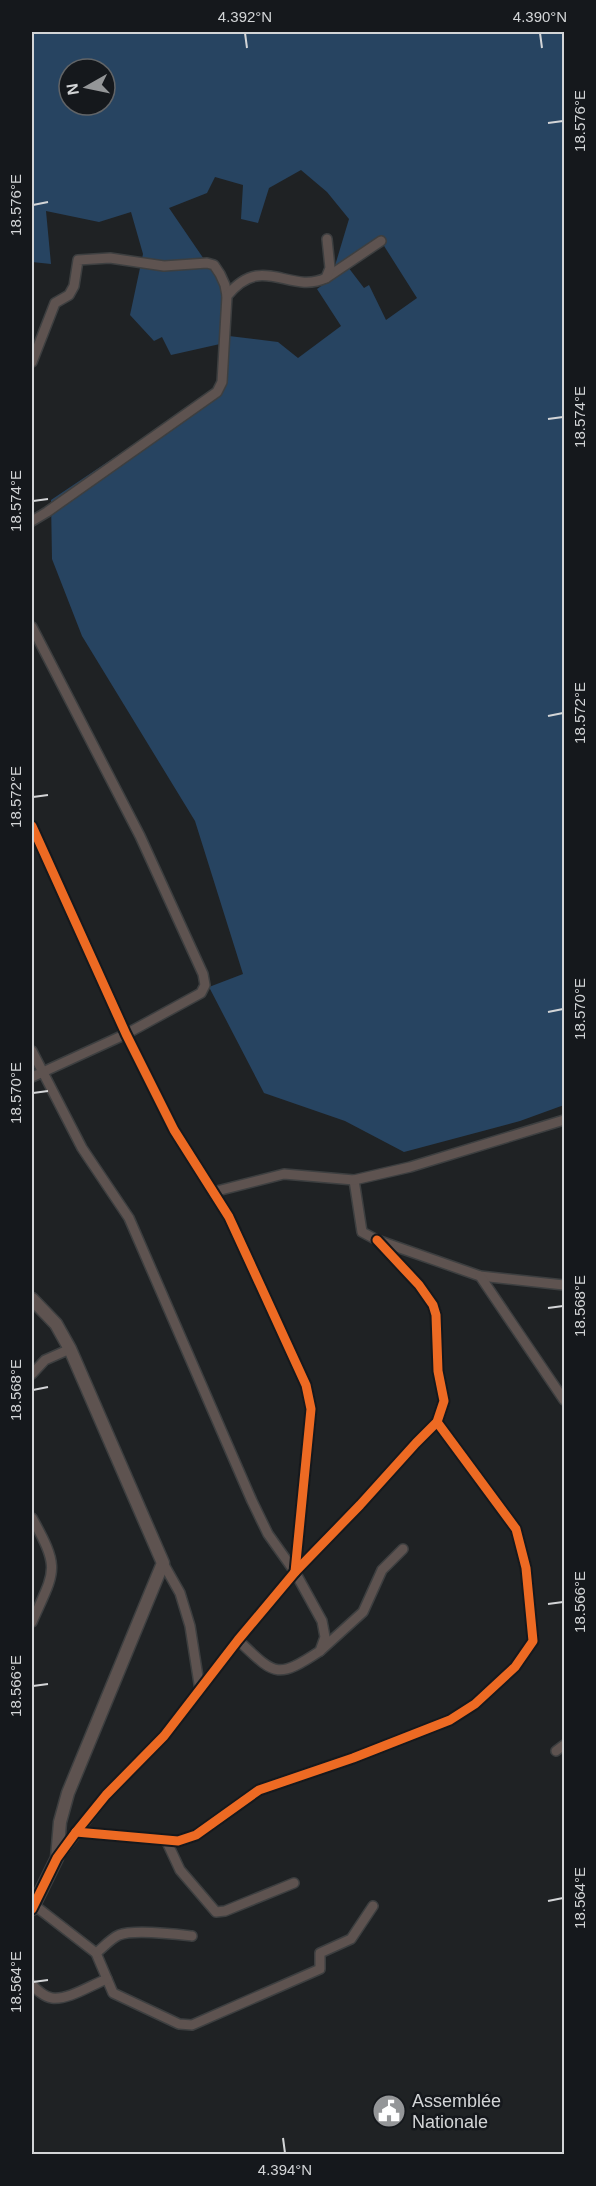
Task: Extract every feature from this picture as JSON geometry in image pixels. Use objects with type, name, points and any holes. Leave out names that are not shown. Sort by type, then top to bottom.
[{"type":"street","points":[[326,278],[330,268],[327,239]]},
{"type":"street","points":[[227,296],[234,286],[264,274],[316,283],[381,241]]},
{"type":"street","points":[[32,362],[55,303],[69,295],[74,286],[78,260],[110,258],[164,266],[207,263],[214,266],[220,274],[227,296],[222,382],[217,392],[32,521]]},
{"type":"street","points":[[32,627],[140,836],[203,974],[205,985],[201,993],[126,1034],[32,1077]]},
{"type":"street","points":[[32,826],[126,1034],[174,1130],[229,1217],[310,1398],[311,1409],[295,1572]]},
{"type":"street","points":[[32,1051],[82,1148],[129,1218],[252,1501],[268,1534],[295,1572],[322,1621],[325,1637],[320,1651]]},
{"type":"street","points":[[213,1191],[284,1174],[354,1180],[410,1167],[564,1120]]},
{"type":"street","points":[[354,1180],[363,1232],[376,1240],[480,1276],[564,1285]]},
{"type":"street","points":[[373,1906],[351,1939],[320,1953],[320,1969],[192,2025],[179,2024],[113,1993],[96,1953],[33,1907],[57,1858],[106,1795],[164,1736],[238,1640],[295,1572],[437,1422],[444,1401],[438,1371],[436,1316],[433,1305],[419,1286],[376,1240]]},
{"type":"street","points":[[480,1276],[564,1400]]},
{"type":"street","points":[[32,1299],[56,1324],[70,1350],[162,1563],[180,1593],[190,1626],[200,1690]]},
{"type":"street","points":[[32,1374],[45,1360],[70,1350]]},
{"type":"street","points":[[76,1832],[178,1841],[196,1835],[259,1790],[352,1758],[450,1720],[475,1704],[515,1667],[532,1641],[526,1568],[516,1529],[437,1422]]},
{"type":"street","points":[[32,1518],[47,1545],[52,1563],[52,1576],[32,1622]]},
{"type":"street","points":[[238,1640],[267,1667],[276,1671],[294,1668],[320,1651],[363,1612],[382,1570],[404,1548]]},
{"type":"street","points":[[57,1858],[60,1822],[68,1793],[162,1563]]},
{"type":"street","points":[[556,1751],[564,1745]]},
{"type":"street","points":[[166,1840],[180,1870],[216,1912],[225,1911],[294,1883]]},
{"type":"street","points":[[96,1953],[123,1934],[169,1933],[192,1936]]},
{"type":"street","points":[[32,1985],[53,1998],[67,1995],[107,1979]]},
{"type":"shaded area","points":[[32,32],[564,32],[564,1105],[520,1121],[404,1152],[345,1121],[264,1093],[209,987],[243,974],[195,821],[82,636],[52,559],[51,500],[225,383],[229,336],[278,342],[298,358],[341,326],[317,289],[348,267],[364,288],[369,285],[386,320],[417,298],[379,238],[334,269],[349,219],[327,192],[301,170],[269,188],[258,223],[241,219],[243,185],[215,177],[207,193],[169,208],[223,287],[220,344],[171,355],[162,337],[154,341],[130,315],[143,254],[131,212],[99,222],[46,211],[51,264],[32,262]]},
{"type":"cycle path","points":[[32,826],[126,1034],[174,1130],[229,1217],[306,1385],[311,1409],[295,1572]]},
{"type":"cycle path","points":[[32,1909],[57,1858],[106,1795],[164,1736],[238,1640],[295,1572],[437,1422],[444,1401],[438,1371],[436,1315],[433,1305],[419,1285],[377,1240]]},
{"type":"cycle path","points":[[76,1832],[178,1841],[196,1835],[259,1790],[353,1758],[450,1720],[475,1704],[515,1667],[533,1641],[526,1568],[516,1529],[437,1422]]},
{"type":"place","name":"Assemblée Nationale","points":[[389,2111]]}]
